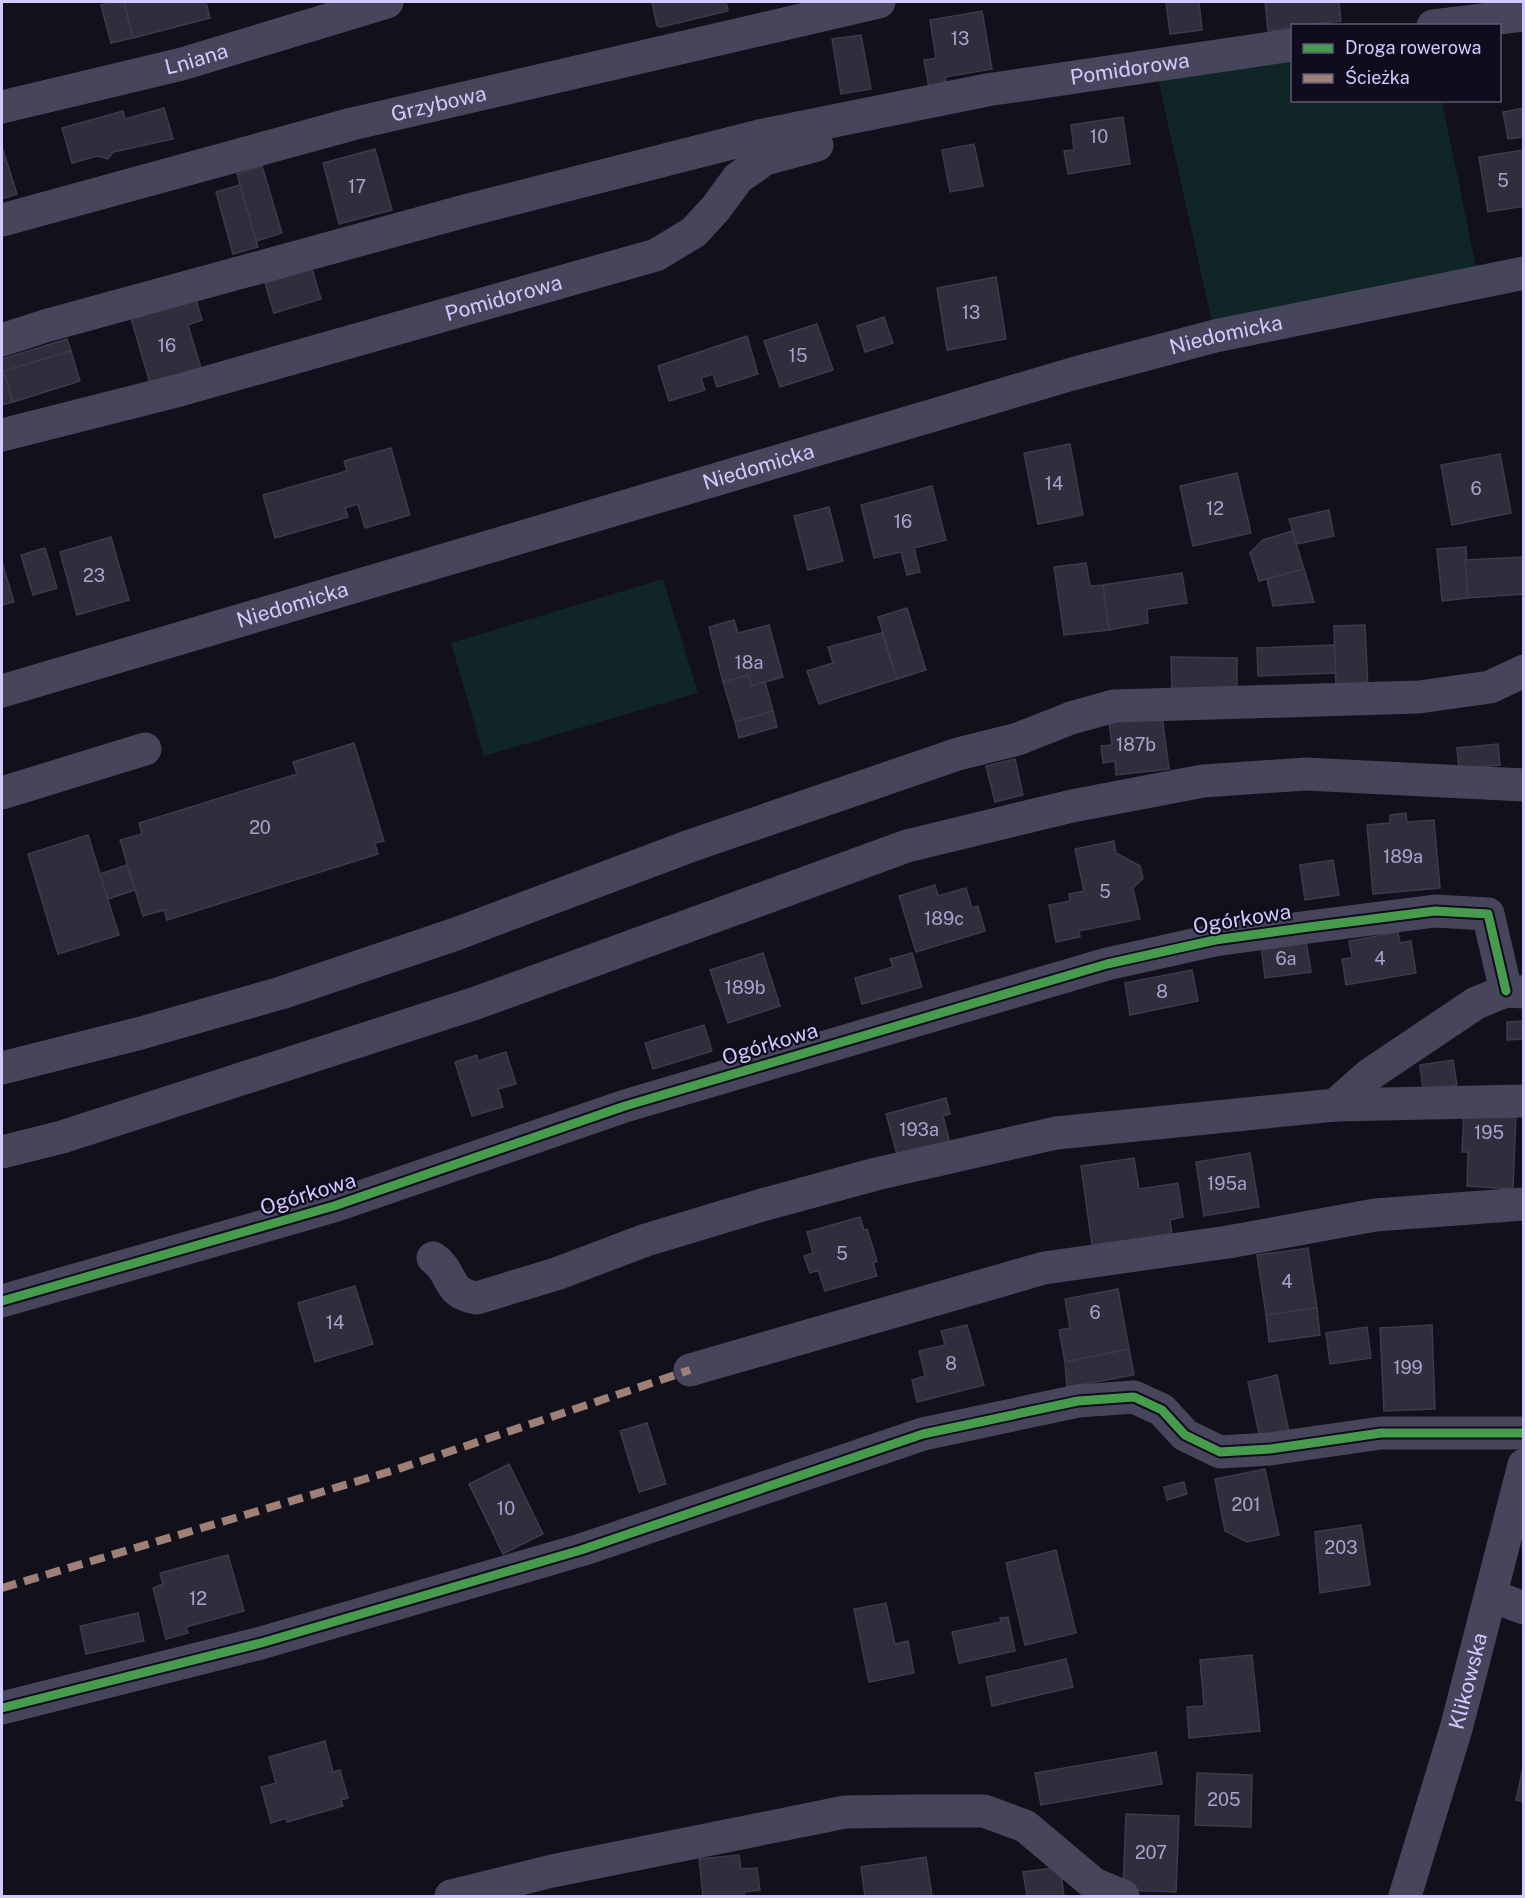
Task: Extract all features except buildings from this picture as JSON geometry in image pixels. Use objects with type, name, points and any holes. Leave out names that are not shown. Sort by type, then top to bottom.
[{"type":"street","name":"Lniana","points":[[2,107],[182,64],[387,2]]},
{"type":"street","name":"Grzybowa","points":[[2,220],[352,124],[879,2]]},
{"type":"street","points":[[1450,24],[1524,15]]},
{"type":"street","name":"Pomidorowa","points":[[2,340],[45,326],[533,194],[759,136],[968,94],[1291,45]]},
{"type":"street","name":"Pomidorowa","points":[[2,435],[180,390],[656,255],[694,232],[716,208],[738,178],[765,159],[932,118],[968,94]]},
{"type":"street","name":"Niedomicka","points":[[2,691],[1071,374],[1215,336],[1524,273]]},
{"type":"street","points":[[2,1068],[280,993],[456,934],[690,846],[958,754],[1018,739],[1071,718],[1114,706],[1419,697],[1490,687],[1524,671]]},
{"type":"street","points":[[2,793],[145,749]]},
{"type":"street","points":[[2,1152],[62,1137],[476,1003],[907,846],[975,828],[1072,806],[1203,781],[1306,774],[1524,785]]},
{"type":"street","name":"Ogórkowa","points":[[2,1301],[334,1206],[659,1096],[1107,964],[1215,940],[1435,911],[1488,914],[1515,992]]},
{"type":"street","points":[[1335,1105],[1368,1075],[1476,1003],[1515,992]]},
{"type":"street","points":[[433,1258],[445,1273],[452,1288],[465,1296],[477,1298],[556,1274],[646,1240],[762,1205],[876,1174],[1056,1133],[1335,1105],[1524,1101]]},
{"type":"street","points":[[690,1370],[1044,1268],[1228,1242],[1375,1215],[1524,1204]]},
{"type":"street","points":[[2,1708],[261,1643],[581,1550],[923,1434],[1078,1401],[1134,1397],[1162,1410],[1185,1435],[1220,1452],[1270,1449],[1381,1433],[1524,1433]]},
{"type":"street","name":"Klikowska","points":[[1405,1896],[1456,1729],[1524,1465]]},
{"type":"street","points":[[1492,1596],[1524,1608]]},
{"type":"street","points":[[451,1896],[552,1871],[845,1812],[984,1810],[1025,1826],[1094,1884],[1123,1896]]},
{"type":"green space","points":[[1291,45],[1291,102],[1442,102],[1479,282],[1215,336],[1155,66]]},
{"type":"green space","points":[[663,579],[698,693],[484,756],[451,643]]},
{"type":"marked path","points":[[2,1588],[398,1469],[690,1370]]},
{"type":"cycle path","points":[[2,1301],[334,1206],[625,1106],[1107,964],[1215,940],[1435,911],[1488,914],[1506,991]]},
{"type":"cycle path","points":[[2,1708],[261,1643],[581,1550],[923,1434],[1078,1401],[1134,1397],[1162,1410],[1185,1435],[1220,1452],[1270,1449],[1381,1433],[1524,1433]]}]
